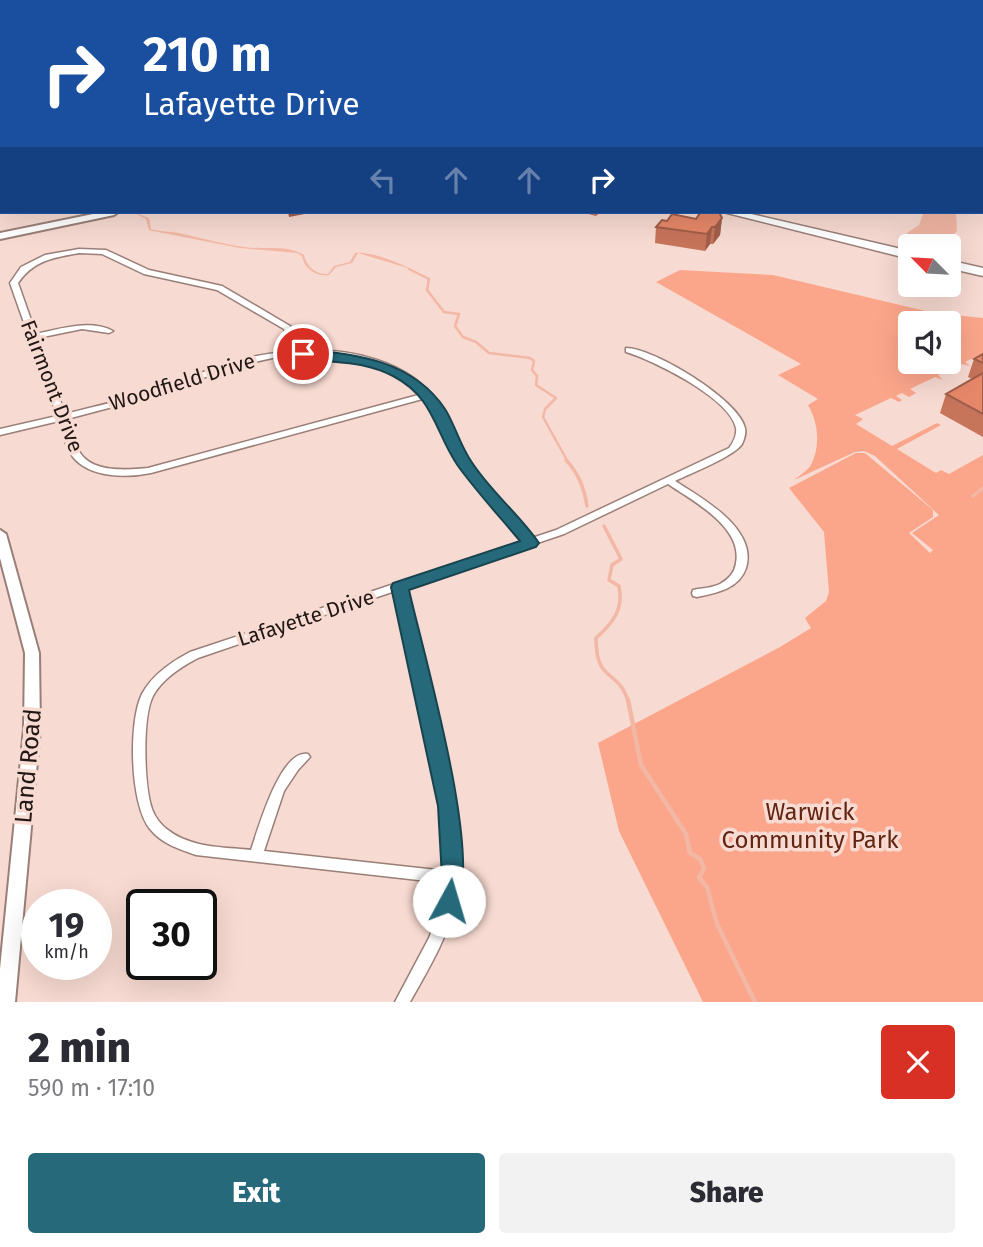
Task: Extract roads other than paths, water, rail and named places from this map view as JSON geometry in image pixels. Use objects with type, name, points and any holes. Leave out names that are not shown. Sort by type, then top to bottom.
[{"type":"highway","points":[[737,214],[898,252]]},
{"type":"highway","points":[[961,267],[983,272]]},
{"type":"street","points":[[0,236],[104,214]]},
{"type":"street","name":"Fairmont Drive","points":[[290,354],[291,337],[287,328],[219,288],[148,272],[115,256],[96,251],[59,254],[31,264],[19,274],[14,288],[72,447],[81,460],[100,470],[136,472],[428,395]]},
{"type":"street","points":[[33,337],[82,327],[108,331]]},
{"type":"street","name":"Lafayette Drive","points":[[453,878],[184,846],[159,832],[148,819],[140,795],[140,720],[147,696],[167,671],[194,655],[531,543],[732,450],[738,443],[741,424],[726,404],[656,359],[629,350]]},
{"type":"street","name":"Woodfield Drive","points":[[0,432],[154,393],[232,364],[290,354],[335,356],[374,363],[406,378],[428,395],[439,411],[464,463],[531,543]]},
{"type":"street","points":[[669,481],[729,524],[743,552],[741,569],[729,584],[697,593]]},
{"type":"street","name":"Land Road","points":[[0,534],[32,653],[34,684],[33,729],[6,1002]]},
{"type":"street","points":[[400,587],[448,806],[453,878],[449,901],[435,944],[402,1002]]},
{"type":"street","points":[[256,856],[281,782],[289,769],[304,757]]},
{"type":"waterway","points":[[409,269],[429,279],[427,290],[444,312],[459,314],[455,326],[463,337],[476,342],[489,353],[530,358],[534,361],[532,370],[537,376],[536,385],[556,398],[545,409],[543,417],[568,462]]},
{"type":"waterway","points":[[566,460],[580,481],[587,506]]},
{"type":"waterway","points":[[973,496],[983,488]]},
{"type":"waterway","points":[[604,526],[621,559],[612,565],[609,580],[619,586],[620,602],[616,615],[596,638],[597,653],[603,669],[619,684],[628,701]]},
{"type":"waterway","points":[[628,700],[641,765],[686,834],[690,853],[700,859],[704,868],[699,878],[707,887],[717,924],[755,1002]]},
{"type":"park label","name":"Warwick Community Park","points":[[810,826]]}]
